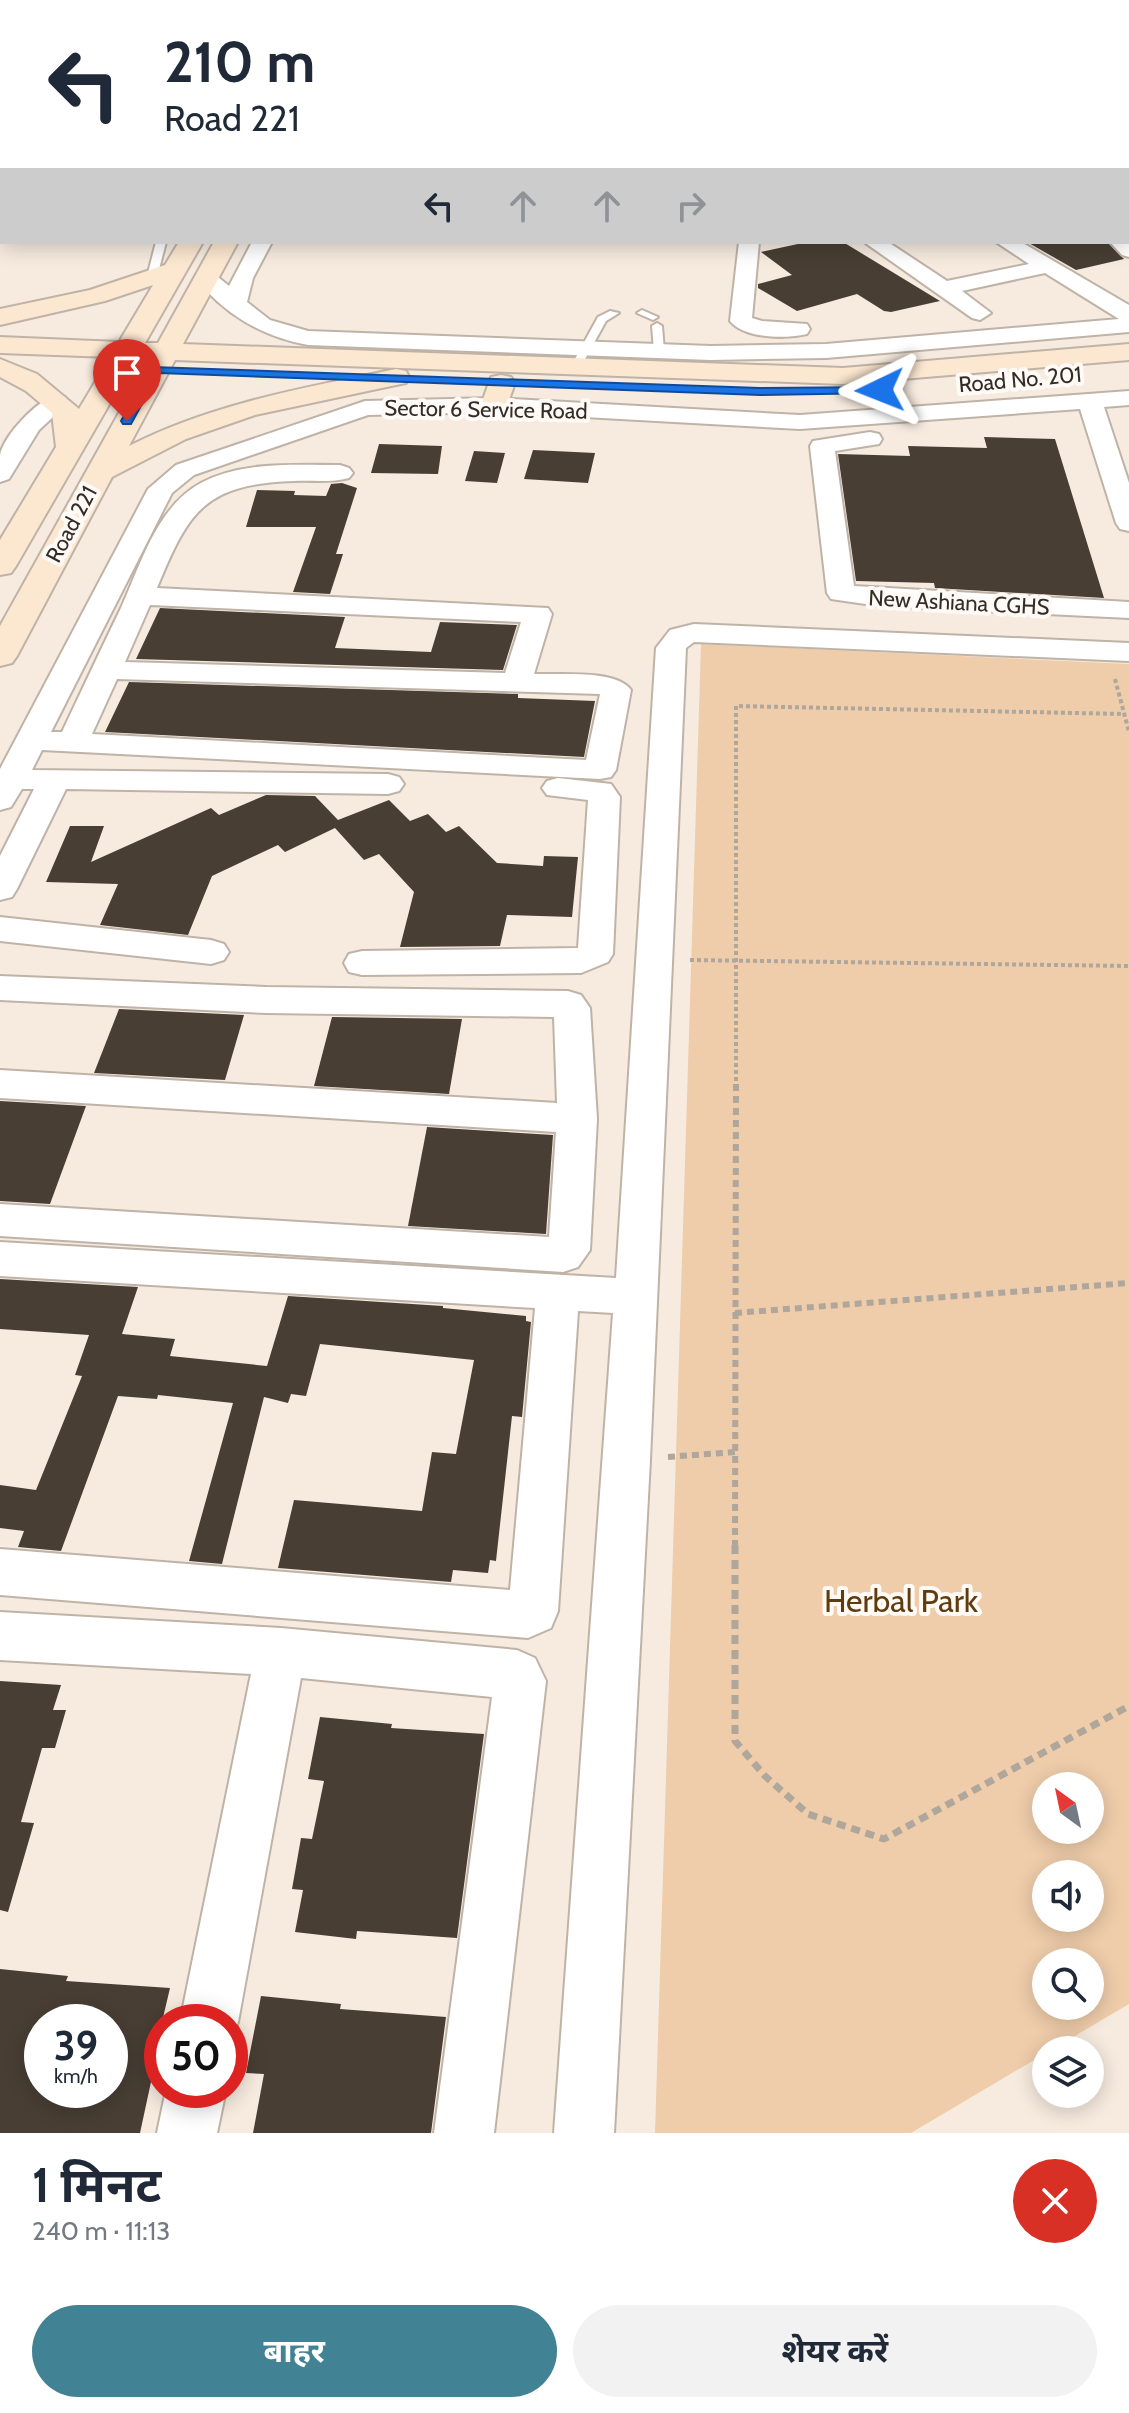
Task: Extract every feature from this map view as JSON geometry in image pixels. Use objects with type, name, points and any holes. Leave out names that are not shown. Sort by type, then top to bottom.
[{"type":"main road","points":[[0,566],[123,358],[163,274],[189,244]]},
{"type":"main road","name":"Road 221","points":[[0,656],[225,244]]},
{"type":"main road","points":[[0,317],[96,296],[163,274]]},
{"type":"main road","points":[[0,345],[123,358]]},
{"type":"main road","points":[[160,360],[378,350],[504,385]]},
{"type":"main road","name":"Road No. 201","points":[[504,385],[582,358],[843,376],[1129,352]]},
{"type":"main road","name":"Road No. 201","points":[[0,364],[123,358],[504,385],[851,392],[1129,369]]},
{"type":"main road","points":[[0,364],[22,375],[66,411],[69,446]]},
{"type":"main road","points":[[98,473],[176,433],[248,408],[396,377]]},
{"type":"street","points":[[236,302],[242,278],[261,244]]},
{"type":"street","points":[[749,244],[741,321],[748,326],[768,329],[826,327]]},
{"type":"street","points":[[877,244],[980,313]]},
{"type":"street","points":[[1010,244],[1123,307]]},
{"type":"street","points":[[942,289],[1049,266]]},
{"type":"street","points":[[206,277],[258,323],[282,335],[378,350],[484,339],[582,358],[659,351],[688,363],[1129,325]]},
{"type":"street","points":[[1073,305],[1123,307]]},
{"type":"street","points":[[949,316],[1004,311]]},
{"type":"street","points":[[484,339],[504,385]]},
{"type":"street","name":"Sector 6 Service Road","points":[[6,790],[154,498],[169,480],[185,470],[351,411],[433,404],[504,385],[800,422],[1093,410],[1128,400]]},
{"type":"street","points":[[0,474],[29,426],[57,402]]},
{"type":"street","points":[[1093,410],[1129,523]]},
{"type":"street","name":"New Ashiana CGHS","points":[[1093,410],[822,446],[841,593],[879,598],[1129,610]]},
{"type":"street","points":[[73,741],[177,516],[205,490],[249,474],[340,473]]},
{"type":"street","points":[[139,599],[166,597],[538,614],[517,682]]},
{"type":"street","points":[[584,2133],[627,1460],[671,648],[680,636],[694,633],[1118,651]]},
{"type":"street","points":[[32,740],[600,770],[615,687],[106,670]]},
{"type":"street","points":[[6,790],[55,779],[472,785],[592,789],[603,794],[595,954],[590,959],[362,963]]},
{"type":"street","points":[[0,889],[55,779]]},
{"type":"street","points":[[0,929],[211,952]]},
{"type":"street","points":[[0,988],[266,1000],[568,1004],[572,1008],[577,1119],[569,1250],[563,1255],[0,1220]]},
{"type":"street","points":[[0,1084],[577,1119]]},
{"type":"street","points":[[0,1259],[635,1297]]},
{"type":"street","points":[[0,1572],[528,1615],[533,1611],[558,1292]]},
{"type":"street","points":[[0,1636],[281,1652],[511,1672],[520,1681],[464,2133]]},
{"type":"street","points":[[213,2004],[281,1652]]},
{"type":"street","points":[[187,2133],[192,2108]]},
{"type":"lane","points":[[161,244],[163,274]]},
{"type":"lane","points":[[582,358],[602,319],[614,313]]},
{"type":"lane","points":[[650,319],[659,351]]},
{"type":"path","points":[[1118,651],[1124,714],[1129,732]]},
{"type":"path","points":[[1124,714],[736,706],[735,1741],[765,1776],[808,1814],[884,1839],[1129,1706]]},
{"type":"path","points":[[654,959],[1129,966]]},
{"type":"path","points":[[735,1313],[1129,1283]]},
{"type":"path","points":[[627,1460],[735,1452]]},
{"type":"green space","name":"Herbal Park","points":[[701,644],[1129,664],[1129,2004],[1104,2019],[1104,1948],[1032,1948],[1032,2020],[1102,2020],[1075,2036],[1032,2036],[1032,2061],[911,2133],[655,2133]]},
{"type":"building","points":[[798,244],[846,244],[940,301],[891,312],[857,294],[797,311],[758,288],[758,284],[792,275],[761,252]]},
{"type":"building","points":[[1030,244],[1109,244],[1124,259],[1076,270]]},
{"type":"building","points":[[984,437],[1055,439],[1104,598],[935,588],[934,583],[856,581],[838,454],[910,456],[908,446],[987,448]]},
{"type":"building","points":[[379,444],[442,446],[438,474],[371,473]]},
{"type":"building","points":[[533,450],[595,453],[588,483],[524,479]]},
{"type":"building","points":[[474,451],[505,453],[497,483],[465,481]]},
{"type":"building","points":[[342,483],[357,488],[336,554],[343,554],[330,594],[293,592],[316,527],[246,527],[257,490],[326,496],[331,484]]},
{"type":"building","points":[[160,608],[345,617],[335,648],[431,652],[440,622],[517,625],[503,670],[136,659]]},
{"type":"building","points":[[129,682],[518,694],[518,698],[595,701],[584,757],[105,732]]},
{"type":"building","points":[[266,795],[315,796],[338,820],[389,800],[410,821],[428,814],[446,832],[459,826],[497,863],[543,866],[544,856],[578,857],[572,917],[507,915],[500,946],[400,947],[414,892],[379,854],[364,860],[335,828],[285,852],[278,845],[212,876],[188,935],[100,925],[118,884],[46,882],[70,826],[104,826],[91,862],[211,808],[219,815]]},
{"type":"building","points":[[119,1009],[244,1015],[225,1080],[94,1073]]},
{"type":"building","points":[[332,1017],[462,1019],[449,1094],[314,1086]]},
{"type":"building","points":[[0,1101],[86,1106],[50,1204],[0,1201]]},
{"type":"building","points":[[427,1127],[553,1135],[546,1234],[408,1226]]},
{"type":"building","points":[[0,1279],[138,1287],[122,1334],[175,1339],[170,1356],[267,1366],[288,1296],[443,1306],[526,1316],[526,1321],[531,1322],[522,1417],[512,1416],[496,1561],[490,1560],[488,1573],[453,1570],[451,1582],[278,1568],[294,1500],[422,1511],[432,1452],[456,1454],[474,1360],[320,1344],[306,1396],[291,1394],[288,1403],[264,1397],[222,1564],[189,1561],[233,1403],[158,1395],[157,1399],[118,1396],[61,1551],[18,1547],[24,1531],[0,1528],[0,1485],[36,1490],[82,1376],[75,1375],[89,1335],[0,1329]]},
{"type":"building","points":[[0,1681],[61,1685],[53,1710],[66,1710],[55,1748],[42,1748],[21,1822],[34,1823],[8,1912],[0,1910]]},
{"type":"building","points":[[320,1717],[392,1724],[391,1728],[484,1734],[457,1938],[357,1931],[356,1939],[295,1932],[303,1890],[292,1889],[301,1838],[312,1839],[324,1781],[308,1779]]},
{"type":"building","points":[[0,1969],[68,1976],[66,1981],[170,1988],[166,2004],[144,2004],[145,2108],[140,2133],[0,2133]]},
{"type":"building","points":[[261,1996],[341,2004],[340,2009],[446,2017],[431,2133],[253,2133],[264,2074],[248,2073]]},
{"type":"route","points":[[127,421],[155,370],[760,392],[880,390]]}]
